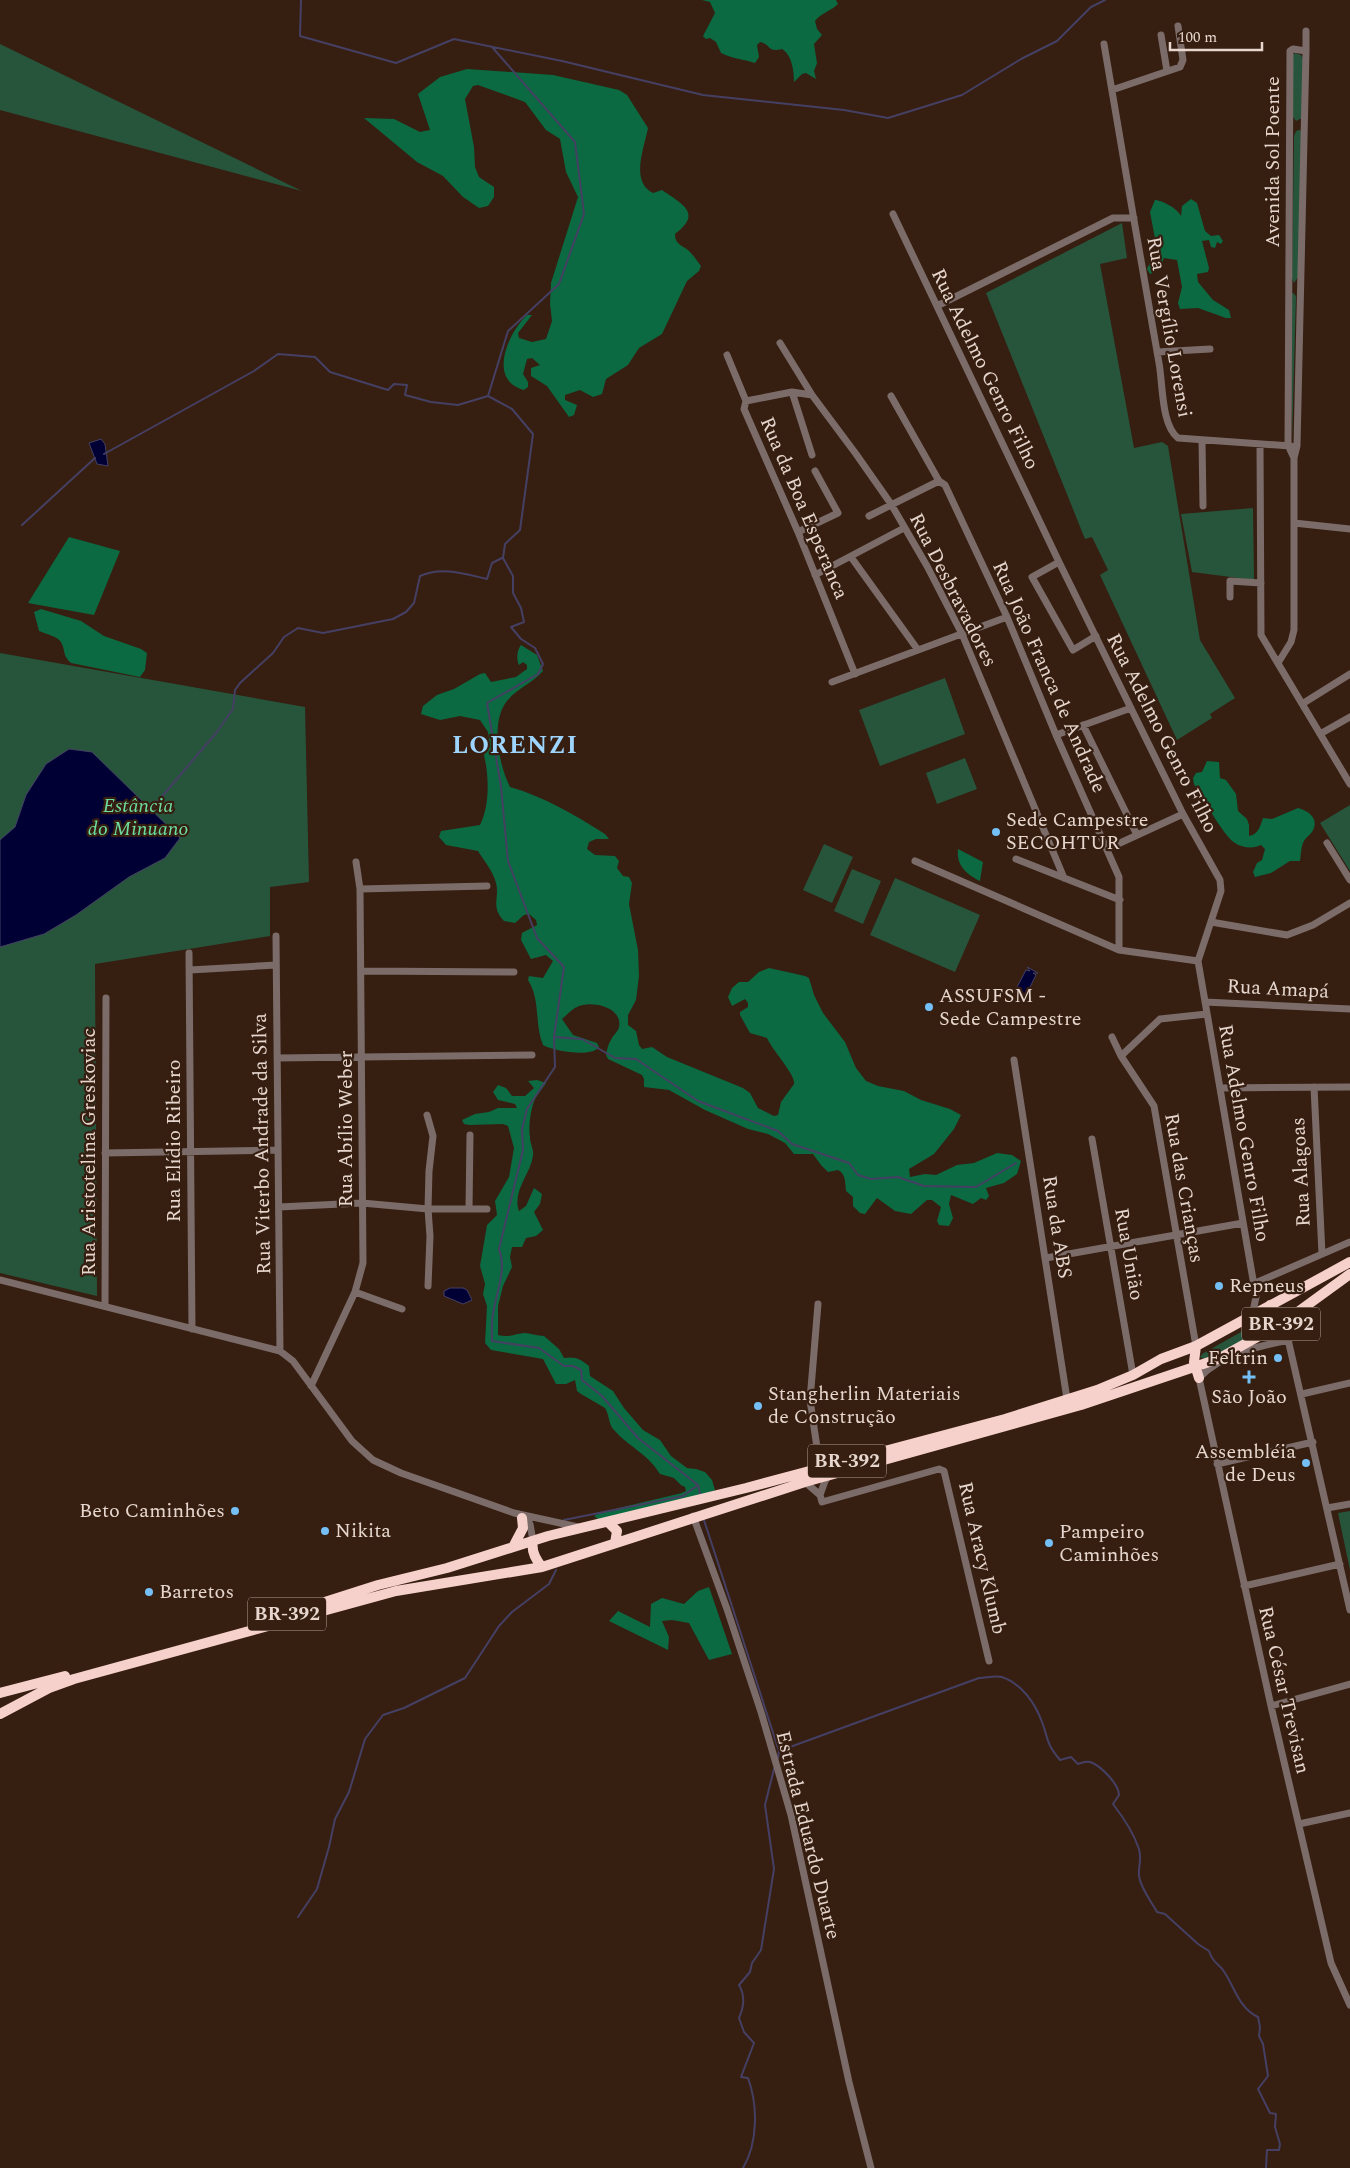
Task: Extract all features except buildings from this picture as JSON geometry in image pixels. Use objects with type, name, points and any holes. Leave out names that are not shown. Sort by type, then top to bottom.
[{"type":"highway","name":"BR-392","points":[[0,1714],[49,1688],[74,1679],[396,1592],[542,1567],[693,1516],[805,1482],[1072,1408],[1183,1370],[1251,1316],[1350,1262]]},
{"type":"highway","name":"BR-392","points":[[0,1693],[225,1634],[378,1585],[447,1568],[533,1541],[712,1498],[1005,1419],[1097,1390],[1132,1375],[1161,1359],[1218,1359],[1284,1322],[1349,1278]]},
{"type":"highway","name":"BR-392","points":[[1270,1305],[1284,1322]]},
{"type":"highway","points":[[514,1547],[523,1528],[520,1516]]},
{"type":"highway","points":[[608,1522],[617,1531],[615,1543]]},
{"type":"highway","points":[[533,1541],[534,1557],[542,1567]]},
{"type":"street","points":[[1112,90],[1180,67],[1182,64],[1178,26]]},
{"type":"street","points":[[1306,31],[1306,51]]},
{"type":"street","points":[[1161,35],[1167,71]]},
{"type":"street","name":"Rua Vergílio Lorensi","points":[[1104,44],[1157,352],[1167,424],[1172,433],[1178,438],[1297,446]]},
{"type":"street","name":"Avenida Sol Poente","points":[[1288,446],[1290,52],[1293,49],[1306,51],[1297,446],[1294,458]]},
{"type":"street","points":[[1290,128],[1304,128]]},
{"type":"street","name":"Rua Adelmo Genro Filho","points":[[893,214],[1059,562],[1183,814],[1220,880],[1221,891],[1198,961],[1256,1297],[1254,1314],[1251,1316]]},
{"type":"street","points":[[937,306],[1113,218],[1134,218]]},
{"type":"street","points":[[1289,289],[1300,290]]},
{"type":"street","name":"Rua Desbravadores","points":[[780,343],[812,395],[890,504],[927,566],[962,634],[1064,878]]},
{"type":"street","points":[[1157,352],[1210,349]]},
{"type":"street","name":"Rua da Boa Esperanca","points":[[727,355],[746,401],[744,409],[798,532],[854,674]]},
{"type":"street","points":[[792,392],[812,454]]},
{"type":"street","points":[[746,401],[792,392],[812,395]]},
{"type":"street","name":"Rua João Franca de Andrade","points":[[891,396],[939,481],[946,485],[1007,617],[1056,735],[1119,877],[1119,950]]},
{"type":"street","points":[[1202,440],[1203,506]]},
{"type":"street","points":[[1260,444],[1261,635],[1350,784]]},
{"type":"street","points":[[1278,663],[1291,642],[1294,630],[1294,458],[1288,446]]},
{"type":"street","points":[[798,532],[838,513],[815,471]]},
{"type":"street","points":[[869,516],[939,481]]},
{"type":"street","points":[[1294,523],[1350,529]]},
{"type":"street","points":[[815,575],[904,528]]},
{"type":"street","points":[[851,557],[918,650]]},
{"type":"street","points":[[1059,562],[1032,577],[1073,650],[1096,636]]},
{"type":"street","points":[[1230,597],[1230,581],[1261,583]]},
{"type":"street","points":[[832,682],[1007,617]]},
{"type":"street","points":[[1302,704],[1350,674]]},
{"type":"street","points":[[1056,735],[1131,708]]},
{"type":"street","points":[[1320,734],[1350,716]]},
{"type":"street","points":[[1083,726],[1137,835]]},
{"type":"street","points":[[1341,770],[1350,770]]},
{"type":"street","points":[[1107,849],[1183,814]]},
{"type":"street","points":[[1327,842],[1350,880]]},
{"type":"street","points":[[1016,859],[1120,900]]},
{"type":"street","points":[[915,861],[1119,950],[1198,961]]},
{"type":"street","name":"Rua Abílio Weber","points":[[311,1386],[355,1292],[363,1263],[360,889],[356,862]]},
{"type":"street","points":[[360,889],[487,886]]},
{"type":"street","points":[[1211,922],[1287,935],[1313,925],[1350,903]]},
{"type":"street","name":"Rua Viterbo Andrade da Silva","points":[[276,936],[280,1351]]},
{"type":"street","name":"Rua Elídio Ribeiro","points":[[189,953],[192,1328]]},
{"type":"street","points":[[190,970],[276,964]]},
{"type":"street","points":[[361,972],[514,972]]},
{"type":"street","name":"Rua Aristotelina Greskoviac","points":[[105,1306],[106,998]]},
{"type":"street","name":"Rua Amapá","points":[[1205,1002],[1350,1009]]},
{"type":"street","points":[[1121,1056],[1160,1019],[1207,1014]]},
{"type":"street","name":"Rua das Crianças","points":[[1112,1037],[1121,1056],[1154,1106],[1198,1360]]},
{"type":"street","points":[[277,1058],[532,1055]]},
{"type":"street","name":"Rua da ABS","points":[[1014,1060],[1067,1399]]},
{"type":"street","name":"Rua Alagoas","points":[[1314,1087],[1322,1254]]},
{"type":"street","points":[[1220,1088],[1350,1087]]},
{"type":"street","points":[[427,1115],[433,1136],[429,1171],[428,1209],[430,1236],[428,1286]]},
{"type":"street","points":[[469,1209],[470,1135]]},
{"type":"street","name":"Rua União","points":[[1092,1139],[1112,1246],[1132,1375]]},
{"type":"street","points":[[105,1153],[278,1150]]},
{"type":"street","points":[[279,1207],[362,1203],[428,1209],[487,1209]]},
{"type":"street","points":[[1046,1258],[1243,1223]]},
{"type":"street","points":[[1253,1284],[1350,1242]]},
{"type":"street","points":[[0,1280],[280,1351],[293,1361],[352,1441],[373,1460],[401,1473],[520,1516],[570,1526],[586,1527]]},
{"type":"street","points":[[355,1292],[402,1309]]},
{"type":"street","points":[[1256,1297],[1270,1305]]},
{"type":"street","points":[[818,1304],[810,1400],[820,1468]]},
{"type":"street","points":[[1284,1322],[1350,1610]]},
{"type":"street","points":[[1270,1330],[1289,1339]]},
{"type":"street","points":[[1198,1360],[1205,1371],[1259,1346],[1289,1339]]},
{"type":"street","name":"Rua César Trevisan","points":[[1198,1360],[1217,1464],[1331,1964],[1350,2005]]},
{"type":"street","points":[[1302,1394],[1350,1383]]},
{"type":"street","points":[[1217,1464],[1313,1442]]},
{"type":"street","name":"Rua Aracy Klumb","points":[[821,1499],[939,1469],[944,1471],[989,1661]]},
{"type":"street","points":[[821,1499],[825,1481],[830,1475]]},
{"type":"street","points":[[805,1482],[821,1499]]},
{"type":"street","points":[[1328,1508],[1350,1504]]},
{"type":"street","points":[[520,1516],[530,1524],[533,1541]]},
{"type":"street","name":"Estrada Eduardo Duarte","points":[[693,1516],[727,1609],[791,1815],[849,2082],[871,2168]]},
{"type":"street","points":[[1244,1586],[1340,1564]]},
{"type":"street","points":[[1271,1706],[1350,1684]]},
{"type":"street","points":[[1299,1824],[1350,1813]]},
{"type":"green space","points":[[702,0],[836,0],[838,4],[815,21],[817,29],[822,35],[814,44],[817,63],[814,71],[816,79],[806,73],[802,74],[794,82],[792,64],[788,55],[782,49],[774,50],[760,42],[757,45],[759,57],[755,63],[721,53],[716,42],[703,36],[715,13],[710,2]]},
{"type":"green space","points":[[0,44],[302,191],[0,110]]},
{"type":"green space","points":[[1295,53],[1301,55],[1303,59],[1302,118],[1296,121],[1293,117],[1293,55]]},
{"type":"green space","points":[[467,69],[553,75],[619,90],[627,95],[648,128],[640,164],[642,181],[646,188],[653,193],[662,190],[676,200],[686,209],[688,215],[688,220],[675,234],[675,238],[701,266],[699,271],[687,281],[662,334],[639,348],[628,365],[606,379],[602,394],[593,397],[580,390],[565,395],[565,400],[577,405],[574,415],[569,417],[547,386],[531,376],[531,368],[540,365],[532,358],[527,359],[523,374],[528,382],[528,387],[524,390],[513,385],[506,377],[504,367],[504,356],[508,344],[513,333],[527,315],[532,315],[518,333],[519,338],[532,342],[546,339],[552,321],[550,304],[551,283],[578,197],[566,172],[560,139],[546,130],[525,102],[478,85],[473,86],[465,99],[474,147],[475,167],[479,177],[494,187],[494,197],[488,206],[479,208],[463,197],[443,176],[417,162],[364,118],[394,119],[420,132],[430,130],[418,94],[440,77]]},
{"type":"green space","points":[[1296,131],[1302,131],[1298,277],[1294,283],[1292,278],[1294,136]]},
{"type":"green space","points":[[1191,199],[1197,203],[1205,231],[1211,236],[1219,235],[1223,241],[1221,244],[1217,242],[1215,248],[1211,247],[1209,240],[1202,241],[1209,268],[1208,272],[1197,274],[1198,282],[1213,300],[1229,310],[1231,318],[1198,308],[1180,309],[1178,303],[1182,287],[1177,260],[1164,258],[1159,269],[1150,274],[1147,269],[1157,249],[1150,212],[1155,200],[1170,205],[1181,216],[1182,206]]},
{"type":"green space","points":[[1122,223],[1127,258],[1100,264],[1134,448],[1162,442],[1168,446],[1200,640],[1235,698],[1210,714],[1212,718],[1177,740],[1100,575],[1108,570],[1092,537],[1085,539],[986,293]]},
{"type":"green space","points":[[1293,293],[1296,296],[1292,439],[1291,294]]},
{"type":"green space","points":[[1253,508],[1254,580],[1192,572],[1181,514]]},
{"type":"green space","points":[[69,537],[120,551],[94,615],[28,603]]},
{"type":"green space","points":[[41,609],[81,621],[104,636],[141,649],[147,653],[145,670],[140,677],[71,663],[66,658],[59,640],[39,631],[34,612]]},
{"type":"green space","points":[[521,645],[537,655],[543,671],[511,697],[502,710],[499,720],[498,744],[502,767],[510,787],[548,801],[605,834],[609,839],[596,839],[589,842],[587,849],[595,855],[615,856],[619,861],[617,868],[623,876],[629,877],[632,883],[629,904],[638,950],[639,976],[636,1000],[628,1015],[628,1025],[636,1031],[639,1045],[642,1049],[652,1047],[667,1057],[743,1088],[750,1093],[758,1108],[774,1116],[778,1115],[781,1102],[794,1084],[794,1080],[767,1038],[750,1033],[740,1015],[740,1012],[748,1007],[745,999],[732,1006],[728,997],[732,988],[739,982],[748,982],[759,972],[769,968],[805,976],[809,978],[814,995],[823,1013],[845,1042],[856,1068],[866,1081],[878,1086],[904,1091],[921,1100],[950,1109],[961,1115],[954,1129],[934,1154],[909,1169],[910,1177],[925,1174],[936,1175],[957,1165],[974,1163],[997,1153],[1012,1155],[1021,1161],[1017,1174],[1004,1183],[986,1188],[989,1196],[986,1200],[981,1198],[973,1204],[951,1195],[949,1204],[953,1218],[949,1226],[939,1225],[937,1221],[941,1207],[932,1200],[927,1200],[911,1214],[895,1211],[877,1198],[865,1214],[860,1213],[853,1206],[853,1197],[846,1191],[845,1179],[841,1172],[838,1170],[828,1172],[813,1154],[794,1154],[785,1143],[768,1134],[748,1129],[705,1110],[669,1090],[644,1087],[642,1075],[608,1059],[606,1055],[608,1045],[619,1027],[619,1020],[611,1010],[597,1005],[583,1005],[573,1009],[562,1019],[573,1035],[597,1043],[599,1047],[595,1050],[580,1053],[543,1045],[540,1037],[535,996],[528,980],[529,976],[543,978],[553,961],[546,955],[531,959],[521,940],[522,933],[537,925],[536,920],[529,914],[524,915],[515,923],[504,921],[497,911],[495,879],[478,851],[446,845],[439,837],[441,831],[480,825],[487,800],[488,781],[484,755],[490,747],[488,732],[480,720],[460,716],[440,720],[421,714],[423,706],[437,695],[454,689],[480,674],[485,673],[491,682],[516,677],[527,669],[527,665],[523,662],[519,665],[518,663],[517,657]]},
{"type":"green space","name":"Estância do Minuano","points":[[0,653],[305,707],[309,882],[270,887],[270,936],[95,964],[97,1296],[0,1273]]},
{"type":"green space","points":[[945,678],[965,734],[880,766],[859,710]]},
{"type":"green space","points":[[965,758],[977,789],[937,804],[926,773]]},
{"type":"green space","points":[[1207,761],[1219,762],[1220,778],[1226,780],[1236,794],[1238,811],[1247,819],[1249,825],[1249,836],[1257,832],[1263,818],[1272,819],[1298,808],[1312,816],[1315,823],[1314,827],[1303,843],[1300,861],[1290,861],[1271,873],[1255,877],[1253,872],[1257,863],[1262,860],[1265,849],[1261,845],[1244,847],[1230,839],[1219,825],[1194,784],[1193,778],[1196,773],[1202,772]]},
{"type":"green space","points":[[1350,805],[1350,871],[1320,823]]},
{"type":"green space","points":[[824,844],[853,857],[832,903],[803,890]]},
{"type":"green space","points":[[958,849],[983,862],[980,881],[963,869],[959,860]]},
{"type":"green space","points":[[852,869],[881,881],[863,924],[834,911]]},
{"type":"green space","points":[[895,878],[980,915],[955,972],[870,935]]},
{"type":"green space","points":[[537,1080],[546,1083],[536,1097],[532,1107],[529,1128],[533,1156],[520,1190],[517,1204],[519,1211],[526,1206],[534,1188],[542,1194],[540,1204],[534,1212],[543,1230],[536,1236],[526,1238],[522,1247],[512,1247],[510,1257],[512,1267],[503,1286],[498,1306],[498,1335],[508,1336],[524,1333],[544,1336],[559,1349],[564,1358],[575,1358],[589,1366],[590,1376],[613,1391],[624,1408],[643,1430],[660,1440],[671,1456],[687,1468],[705,1472],[712,1480],[715,1490],[707,1494],[602,1522],[594,1516],[602,1512],[682,1493],[686,1491],[685,1487],[674,1478],[660,1474],[650,1461],[620,1436],[611,1425],[605,1408],[577,1391],[575,1380],[566,1384],[556,1384],[543,1359],[491,1350],[485,1343],[487,1306],[483,1294],[485,1284],[480,1266],[487,1225],[497,1215],[495,1201],[509,1177],[514,1148],[508,1126],[503,1124],[469,1125],[464,1124],[462,1120],[475,1114],[489,1112],[498,1108],[517,1108],[515,1104],[498,1100],[493,1092],[498,1085],[506,1088],[512,1096],[525,1096],[534,1088],[528,1081]]},
{"type":"green space","points":[[1273,1314],[1276,1316],[1272,1321],[1244,1340],[1206,1360],[1200,1357],[1202,1354]]},
{"type":"green space","points":[[1350,1511],[1350,1570],[1338,1513]]},
{"type":"green space","points":[[709,1587],[732,1654],[709,1660],[689,1623],[672,1620],[662,1621],[669,1637],[668,1650],[609,1621],[618,1611],[650,1627],[651,1604],[662,1598],[684,1604],[698,1591]]},
{"type":"shaded area","points":[[101,439],[105,444],[108,466],[97,464],[89,443]]},
{"type":"shaded area","points":[[69,749],[92,752],[180,838],[165,858],[129,877],[76,915],[44,934],[0,947],[0,840],[15,827],[26,795],[46,764]]},
{"type":"shaded area","points":[[1027,967],[1038,973],[1033,973],[1036,975],[1026,995],[1016,989],[1026,970],[1030,971]]},
{"type":"shaded area","points":[[450,1288],[463,1288],[467,1290],[472,1300],[463,1304],[444,1296],[444,1291]]},
{"type":"waterway","points":[[301,0],[300,36],[396,63],[454,39],[562,61],[703,95],[844,110],[888,118],[962,95],[1021,59],[1057,41],[1091,7],[1105,0]]},
{"type":"waterway","points":[[488,396],[508,331],[559,284],[584,214],[575,142],[492,47]]},
{"type":"waterway","points":[[104,454],[254,371],[278,354],[315,357],[330,372],[388,390],[394,384],[407,385],[405,395],[431,402],[458,405],[488,396],[512,409],[533,434],[520,530],[505,544],[503,558],[513,576],[513,593],[521,608],[524,622],[511,627],[521,639],[535,648],[543,664],[538,674],[487,703],[501,787],[508,861],[537,938],[564,967],[554,1037],[555,1067],[527,1109],[522,1129],[523,1150],[499,1249],[502,1265],[492,1317],[492,1341],[539,1348],[564,1366],[573,1366],[581,1370],[582,1380],[602,1396],[638,1438],[698,1485],[700,1494]]},
{"type":"waterway","points":[[22,525],[95,458]]},
{"type":"waterway","points":[[146,808],[159,800],[216,733],[233,709],[235,690],[240,683],[273,653],[284,637],[298,628],[323,633],[393,619],[406,612],[414,603],[420,576],[445,571],[487,579],[492,563],[502,558]]},
{"type":"waterway","points":[[554,1037],[582,1039],[615,1058],[636,1059],[698,1101],[778,1131],[792,1144],[849,1163],[858,1175],[871,1179],[898,1177],[924,1186],[976,1187],[1016,1163]]},
{"type":"waterway","points":[[564,1523],[564,1520],[683,1496],[698,1485]]},
{"type":"waterway","points":[[704,1520],[779,1751],[778,1758]]},
{"type":"waterway","points":[[298,1917],[317,1889],[335,1819],[349,1792],[365,1739],[383,1715],[404,1708],[465,1678],[499,1626],[512,1612],[549,1584],[556,1570]]},
{"type":"waterway","points":[[779,1751],[979,1678],[1002,1677],[1022,1689],[1036,1708],[1050,1745],[1060,1760],[1071,1757],[1078,1764],[1090,1762],[1099,1767],[1116,1786],[1119,1795],[1113,1804],[1121,1814],[1137,1843],[1140,1853],[1140,1881],[1157,1912],[1165,1914],[1198,1944],[1209,1951],[1215,1962],[1225,1973],[1242,2004],[1258,2017],[1259,2036],[1263,2044],[1268,2076],[1258,2089],[1270,2113],[1276,2114],[1275,2127],[1280,2144],[1279,2150],[1267,2150],[1266,2168]]},
{"type":"waterway","points":[[743,2168],[752,2147],[755,2112],[748,2078],[741,2077],[754,2043],[744,2032],[739,2018],[743,2001],[739,1985],[750,1972],[752,1963],[761,1950],[774,1869],[765,1805],[774,1769]]},
{"type":"place","name":"Sede Campestre SECOHTUR","points":[[996,832]]},
{"type":"place","name":"ASSUFSM - Sede Campestre","points":[[929,1007]]},
{"type":"place","name":"Repneus","points":[[1219,1286]]},
{"type":"place","name":"Feltrin","points":[[1278,1358]]},
{"type":"place","name":"São João","points":[[1249,1377]]},
{"type":"place","name":"Stangherlin Materiais de Construção","points":[[758,1406]]},
{"type":"place","name":"Assembléia de Deus","points":[[1306,1463]]},
{"type":"place","name":"Beto Caminhões","points":[[235,1511]]},
{"type":"place","name":"Nikita","points":[[325,1531]]},
{"type":"place","name":"Pampeiro Caminhões","points":[[1049,1543]]},
{"type":"place","name":"Barretos","points":[[149,1592]]},
{"type":"district","name":"LORENZI","points":[[515,746]]}]
